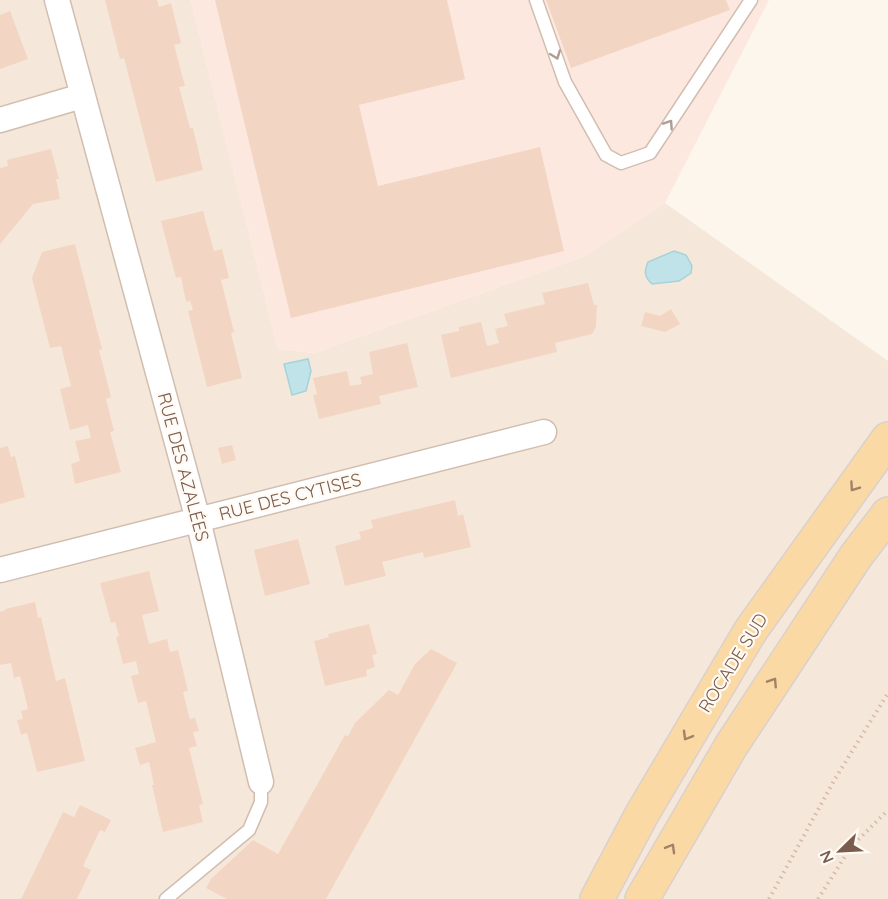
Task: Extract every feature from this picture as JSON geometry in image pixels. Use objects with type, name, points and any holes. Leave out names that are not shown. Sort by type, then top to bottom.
[{"type":"main road","name":"ROCADE SUD","points":[[597,899],[642,814],[751,630],[888,439]]},
{"type":"main road","points":[[642,899],[731,746],[856,556],[888,514]]},
{"type":"street","name":"RUE DES AZALÉES","points":[[57,0],[198,520],[261,782]]},
{"type":"street","points":[[0,120],[82,96]]},
{"type":"street","name":"RUE DES CYTISES","points":[[0,570],[544,432]]},
{"type":"lane","points":[[536,0],[565,81],[606,155],[621,163],[650,153],[751,0]]},
{"type":"lane","name":"RUE DES AZALÉES","points":[[166,899],[249,830],[261,802],[261,782]]},
{"type":"path","points":[[769,899],[835,779],[888,693]]},
{"type":"path","points":[[818,899],[851,847],[888,810]]},
{"type":"shaded area","points":[[0,0],[191,0],[278,349],[314,353],[583,257],[665,203],[888,361],[888,899],[0,899]]},
{"type":"shaded area","points":[[191,0],[769,0],[665,203],[583,257],[314,353],[278,349]]},
{"type":"water","points":[[674,251],[686,255],[692,266],[691,273],[679,281],[652,284],[646,274],[648,262]]},
{"type":"water","points":[[308,359],[311,371],[306,391],[292,395],[284,364]]},
{"type":"building","points":[[105,0],[157,0],[159,7],[171,3],[181,43],[174,45],[185,86],[179,87],[190,128],[193,128],[203,170],[156,182],[124,58],[120,59]]},
{"type":"building","points":[[215,0],[447,0],[465,79],[359,105],[378,186],[540,147],[564,251],[291,318]]},
{"type":"building","points":[[546,0],[726,0],[730,10],[571,68]]},
{"type":"building","points":[[10,11],[28,59],[0,69],[0,15]]},
{"type":"building","points":[[51,149],[59,179],[56,179],[60,199],[33,204],[0,244],[0,168],[8,166],[7,160]]},
{"type":"building","points":[[203,211],[214,251],[222,249],[229,278],[221,280],[234,332],[231,333],[242,378],[207,387],[188,311],[193,310],[190,301],[186,302],[181,277],[176,278],[161,221]]},
{"type":"building","points":[[75,244],[102,349],[99,350],[111,397],[106,399],[114,431],[110,432],[121,472],[75,484],[71,464],[80,461],[75,441],[91,438],[88,425],[70,430],[60,389],[71,386],[61,346],[50,348],[32,278],[42,252]]},
{"type":"building","points":[[588,283],[594,305],[597,305],[596,327],[592,334],[555,343],[557,352],[451,378],[441,335],[459,331],[459,327],[481,322],[487,346],[499,343],[495,329],[508,326],[504,314],[545,304],[542,293]]},
{"type":"building","points":[[671,309],[680,324],[665,332],[641,326],[645,312],[660,316]]},
{"type":"building","points":[[407,343],[418,387],[379,396],[381,404],[319,419],[313,395],[317,394],[313,378],[347,371],[350,386],[362,384],[360,377],[373,374],[369,352]]},
{"type":"building","points":[[232,445],[236,460],[222,464],[218,448]]},
{"type":"building","points":[[8,446],[11,457],[15,456],[25,497],[0,504],[0,448]]},
{"type":"building","points":[[455,500],[458,516],[463,514],[471,547],[424,558],[423,552],[382,562],[386,576],[345,586],[335,546],[361,539],[359,532],[373,528],[371,520]]},
{"type":"building","points":[[298,539],[310,584],[265,596],[254,550]]},
{"type":"building","points":[[149,571],[159,611],[142,615],[149,644],[167,639],[170,652],[178,650],[188,691],[183,692],[188,712],[190,719],[195,718],[199,731],[193,732],[197,746],[189,748],[203,804],[199,805],[203,822],[163,832],[149,762],[140,765],[135,748],[156,742],[146,701],[138,703],[131,676],[139,674],[136,661],[123,664],[116,637],[119,636],[115,622],[111,623],[100,583]]},
{"type":"building","points":[[35,602],[38,618],[41,617],[56,681],[65,678],[85,761],[37,772],[27,733],[21,735],[17,720],[23,719],[21,711],[28,709],[20,676],[14,678],[11,663],[0,665],[0,612]]},
{"type":"building","points":[[369,624],[377,654],[372,655],[375,667],[366,670],[367,676],[325,686],[314,641],[329,637],[328,634]]},
{"type":"building","points":[[431,649],[457,663],[326,899],[227,899],[206,888],[211,879],[253,840],[278,854],[345,735],[348,736],[355,723],[389,690],[398,695],[415,664]]},
{"type":"building","points":[[80,805],[111,820],[105,832],[100,830],[83,866],[91,870],[77,899],[21,899],[63,812],[74,817]]}]
